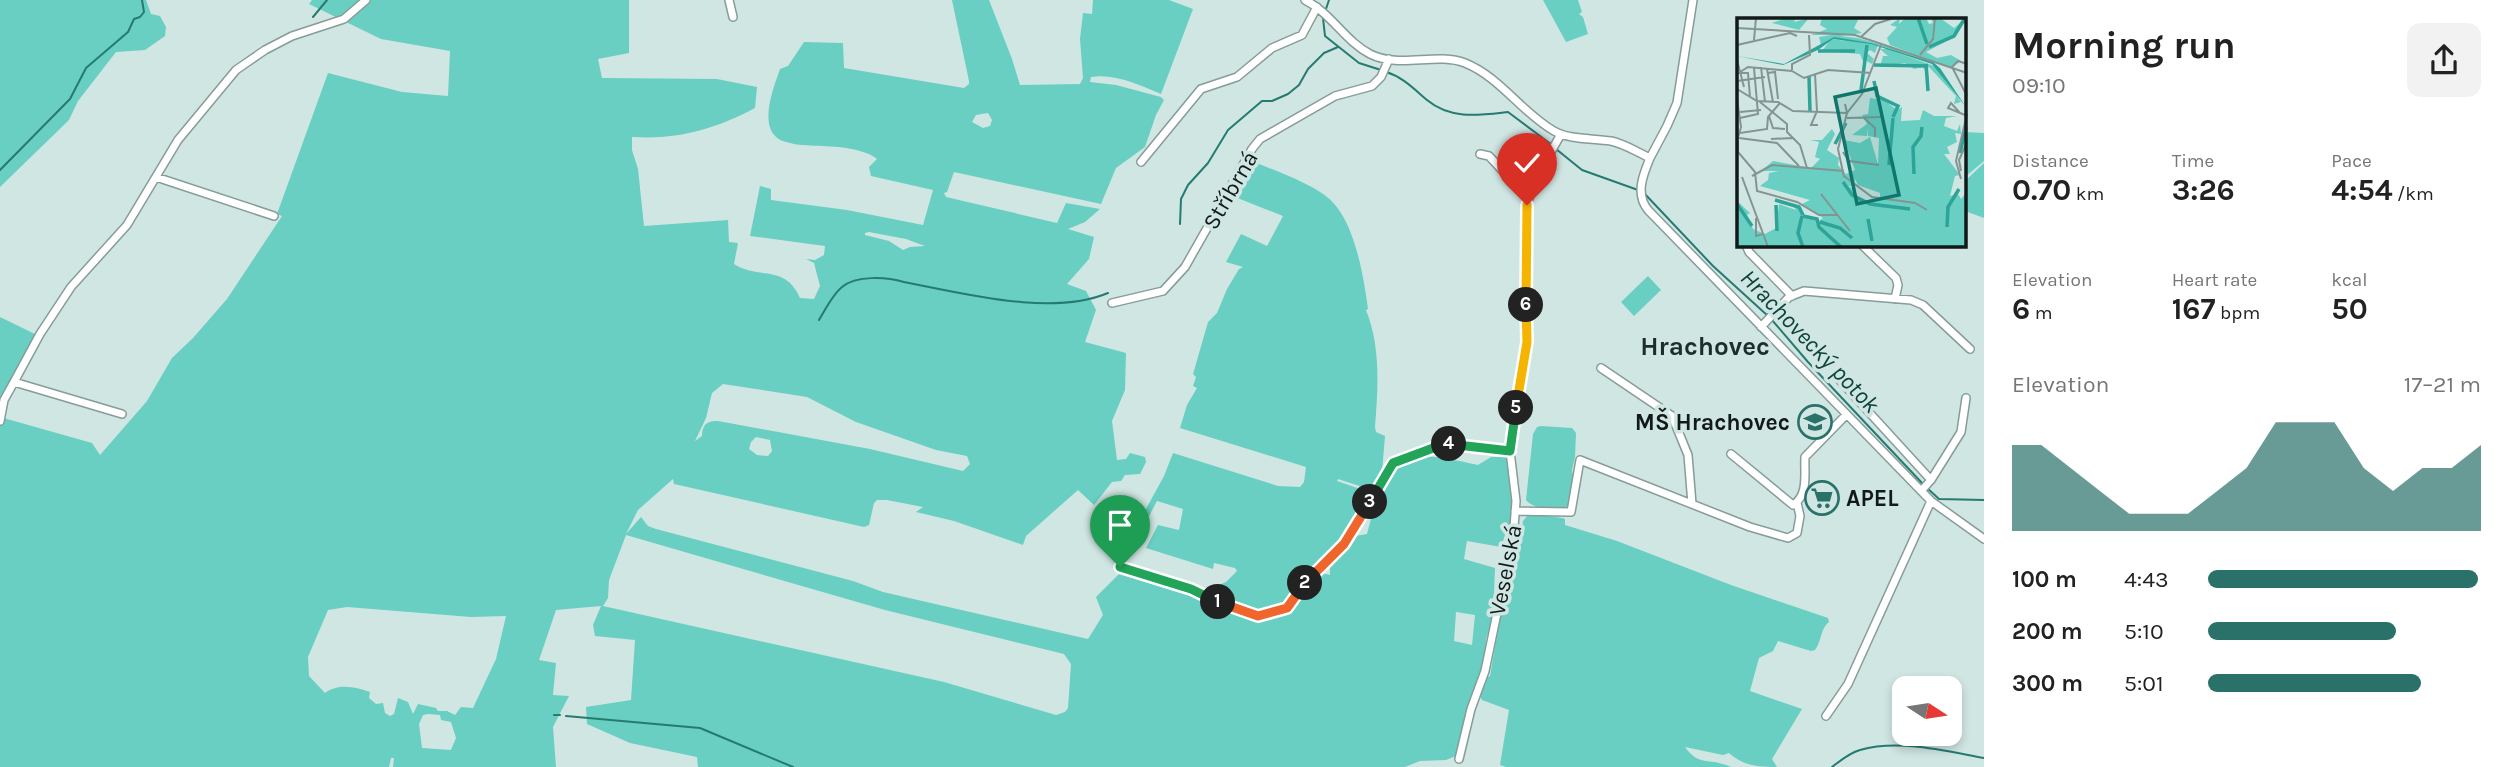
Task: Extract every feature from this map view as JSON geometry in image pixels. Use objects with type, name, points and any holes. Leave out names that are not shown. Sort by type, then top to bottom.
[{"type":"street","points":[[0,421],[4,400],[40,334],[71,288],[127,225],[178,140],[236,70],[292,36],[344,19],[366,0]]},
{"type":"street","points":[[729,0],[733,17]]},
{"type":"street","points":[[1305,0],[1319,8],[1370,54],[1387,63],[1463,62],[1498,84],[1534,118],[1561,135],[1615,142],[1650,158]]},
{"type":"street","points":[[1693,0],[1677,103],[1650,158],[1641,192],[1648,210],[1764,324],[1846,415],[1926,486]]},
{"type":"street","points":[[1141,162],[1201,89],[1237,77],[1272,48],[1302,35],[1319,8]]},
{"type":"street","name":"Stříbrná","points":[[1112,303],[1163,291],[1185,267],[1260,139],[1335,96],[1372,86],[1382,75],[1387,63]]},
{"type":"street","name":"Veselská","points":[[1459,759],[1471,709],[1485,671],[1513,554],[1516,511],[1510,451],[1527,342],[1527,205],[1534,182],[1561,135]]},
{"type":"street","points":[[1480,153],[1489,156],[1502,170],[1534,182]]},
{"type":"street","points":[[156,177],[274,216]]},
{"type":"street","points":[[1747,247],[1792,296]]},
{"type":"street","points":[[1864,247],[1896,278],[1898,285],[1895,299]]},
{"type":"street","points":[[1764,324],[1792,296],[1804,291],[1895,299],[1918,302],[1970,349]]},
{"type":"street","points":[[1601,368],[1672,416],[1688,455],[1692,504]]},
{"type":"street","points":[[1835,375],[1926,486],[1931,501],[1984,540]]},
{"type":"street","points":[[14,382],[122,414]]},
{"type":"street","points":[[1926,486],[1961,432],[1966,398]]},
{"type":"street","points":[[1516,511],[1571,512],[1580,460],[1750,527],[1788,538],[1797,533],[1800,516],[1797,503],[1805,486],[1805,457],[1846,415]]},
{"type":"street","points":[[1120,567],[1191,589],[1224,605],[1258,616],[1287,608],[1308,578],[1344,544],[1393,463],[1444,444],[1510,451]]},
{"type":"street","points":[[1731,454],[1793,505],[1797,503]]},
{"type":"street","points":[[1826,716],[1848,684],[1931,501]]},
{"type":"green space","points":[[0,0],[146,0],[151,14],[160,16],[166,27],[165,36],[145,50],[116,52],[78,101],[69,120],[0,187]]},
{"type":"green space","points":[[312,0],[629,0],[629,53],[598,59],[602,78],[717,79],[757,87],[755,108],[725,122],[681,135],[632,137],[644,226],[728,220],[729,242],[738,243],[734,264],[743,269],[779,277],[794,287],[800,298],[814,299],[820,286],[814,263],[806,259],[815,260],[824,255],[825,246],[750,236],[760,186],[771,189],[771,200],[847,210],[923,225],[933,190],[871,176],[869,167],[877,159],[862,152],[839,147],[792,144],[777,137],[771,130],[769,121],[774,88],[780,69],[788,66],[804,42],[843,43],[844,68],[964,88],[969,81],[952,0],[989,0],[1020,85],[1080,84],[1083,78],[1080,39],[1083,13],[1092,14],[1093,0],[1169,0],[1193,9],[1161,94],[1118,78],[1091,77],[1090,82],[1116,85],[1164,100],[1145,147],[1116,168],[1101,204],[954,172],[947,192],[944,193],[946,197],[1057,223],[1066,203],[1100,209],[1085,222],[1068,229],[1094,237],[1089,259],[1067,284],[1086,291],[1096,310],[1085,342],[1126,353],[1125,390],[1112,421],[1117,460],[1126,459],[1130,453],[1145,457],[1146,462],[1140,474],[1125,475],[1121,481],[1112,482],[1094,505],[1078,490],[1026,536],[1023,545],[954,521],[916,512],[923,507],[887,500],[877,500],[874,503],[869,525],[864,527],[674,484],[673,479],[638,510],[626,534],[641,517],[648,526],[656,529],[853,581],[883,592],[1088,639],[1103,615],[1096,597],[1120,573],[1128,571],[1203,592],[1226,582],[1237,571],[1235,568],[1214,563],[1213,569],[1146,548],[1158,525],[1179,530],[1183,509],[1157,501],[1147,520],[1141,518],[1173,453],[1278,486],[1300,487],[1304,482],[1306,467],[1180,428],[1187,405],[1197,388],[1193,386],[1196,377],[1193,374],[1208,322],[1217,313],[1227,289],[1243,267],[1226,262],[1241,234],[1267,246],[1283,216],[1230,195],[1250,160],[1319,191],[1329,198],[1343,216],[1358,255],[1368,309],[1366,310],[1374,338],[1377,383],[1375,427],[1376,432],[1385,436],[1382,472],[1369,489],[1338,479],[1337,481],[1363,490],[1365,498],[1340,544],[1314,571],[1330,575],[1330,568],[1355,536],[1367,534],[1371,519],[1367,513],[1368,509],[1401,465],[1424,457],[1478,465],[1491,457],[1507,457],[1510,462],[1513,523],[1506,532],[1501,547],[1467,541],[1464,559],[1495,568],[1496,606],[1486,639],[1485,661],[1458,755],[1446,760],[1420,761],[1405,767],[698,767],[697,757],[630,743],[587,724],[586,707],[631,700],[635,640],[595,636],[593,625],[601,606],[556,610],[539,660],[556,663],[553,695],[569,696],[553,727],[556,767],[393,767],[394,758],[391,758],[389,767],[0,767],[0,417],[92,443],[100,455],[147,401],[172,358],[227,299],[282,216],[277,214],[328,73],[402,92],[448,96],[450,51],[381,39],[309,4]],"holes":[[[988,113],[992,120],[990,126],[983,128],[972,122],[976,115]],[[869,232],[906,239],[925,246],[903,250],[889,241],[865,235]],[[723,384],[807,397],[856,422],[936,450],[967,456],[970,464],[963,471],[870,449],[718,421],[706,424],[702,436],[695,441],[706,418],[712,393]],[[756,437],[770,440],[772,451],[768,456],[757,455],[749,449]],[[626,535],[885,610],[1064,654],[1071,664],[1068,708],[1056,715],[944,682],[603,606],[608,598],[609,580]],[[347,607],[471,617],[506,616],[496,659],[473,708],[461,707],[455,715],[418,704],[413,714],[408,702],[398,698],[394,714],[390,716],[385,713],[383,703],[376,704],[369,698],[370,692],[341,687],[325,693],[309,676],[308,657],[328,610]],[[1456,612],[1475,615],[1472,645],[1454,641]],[[428,714],[440,715],[441,720],[451,722],[456,738],[451,750],[422,748],[419,724],[423,715]]]},
{"type":"green space","points":[[1543,0],[1578,0],[1582,12],[1579,14],[1583,17],[1588,34],[1566,42]]},
{"type":"green space","points":[[1966,132],[1984,133],[1984,161],[1966,176]]},
{"type":"green space","points":[[1984,163],[1984,218],[1966,211],[1966,180]]},
{"type":"green space","points":[[1648,276],[1661,290],[1634,316],[1621,302]]},
{"type":"green space","points":[[0,317],[37,335],[0,411]]},
{"type":"green space","points":[[1537,427],[1572,428],[1576,433],[1573,477],[1568,506],[1564,508],[1540,508],[1526,500],[1533,434]]},
{"type":"green space","points":[[1533,514],[1565,519],[1565,525],[1617,541],[1731,585],[1828,618],[1829,622],[1815,650],[1778,641],[1773,651],[1759,658],[1750,691],[1802,709],[1772,759],[1777,767],[1752,765],[1729,753],[1723,755],[1685,747],[1695,757],[1731,767],[1500,765],[1509,710],[1482,700],[1480,696],[1486,678],[1490,676],[1500,618],[1519,553],[1523,521]]},
{"type":"waterway","name":"Hrachovecký potok","points":[[0,170],[70,99],[86,68],[128,32],[134,19],[144,12],[142,0]]},
{"type":"waterway","points":[[313,17],[327,0]]},
{"type":"waterway","name":"Hrachovecký potok","points":[[1325,12],[1329,0]]},
{"type":"waterway","name":"Hrachovecký potok","points":[[1323,18],[1325,36],[1359,63],[1381,70]]},
{"type":"waterway","points":[[1180,224],[1181,199],[1188,185],[1208,163],[1228,130],[1262,101],[1272,101],[1288,94],[1299,85],[1308,69],[1324,53],[1338,47]]},
{"type":"waterway","name":"Hrachovecký potok","points":[[1386,72],[1403,80],[1427,100],[1446,111],[1466,115],[1508,112],[1552,145]]},
{"type":"waterway","name":"Hrachovecký potok","points":[[1556,149],[1582,170],[1638,190]]},
{"type":"waterway","name":"Hrachovecký potok","points":[[1643,192],[1713,266],[1768,316]]},
{"type":"waterway","points":[[819,320],[839,290],[855,280],[872,278],[979,297],[1034,303],[1085,300],[1108,293]]},
{"type":"waterway","name":"Hrachovecký potok","points":[[1772,320],[1922,483]]},
{"type":"waterway","name":"Hrachovecký potok","points":[[1926,487],[1939,499],[1984,500]]},
{"type":"waterway","points":[[554,715],[560,715]]},
{"type":"waterway","points":[[566,716],[700,728],[793,767]]},
{"type":"waterway","points":[[1832,767],[1856,751],[1890,746],[1922,747],[1984,758]]},
{"type":"place","name":"MŠ Hrachovec","points":[[1815,422]]},
{"type":"place","name":"APEL","points":[[1822,498]]},
{"type":"district","name":"Hrachovec","points":[[1705,346]]},
{"type":"route","points":[[1120,567],[1191,589],[1224,605],[1258,616],[1287,608],[1308,578],[1344,544],[1393,463],[1444,444],[1510,451],[1527,342],[1527,205]]}]
